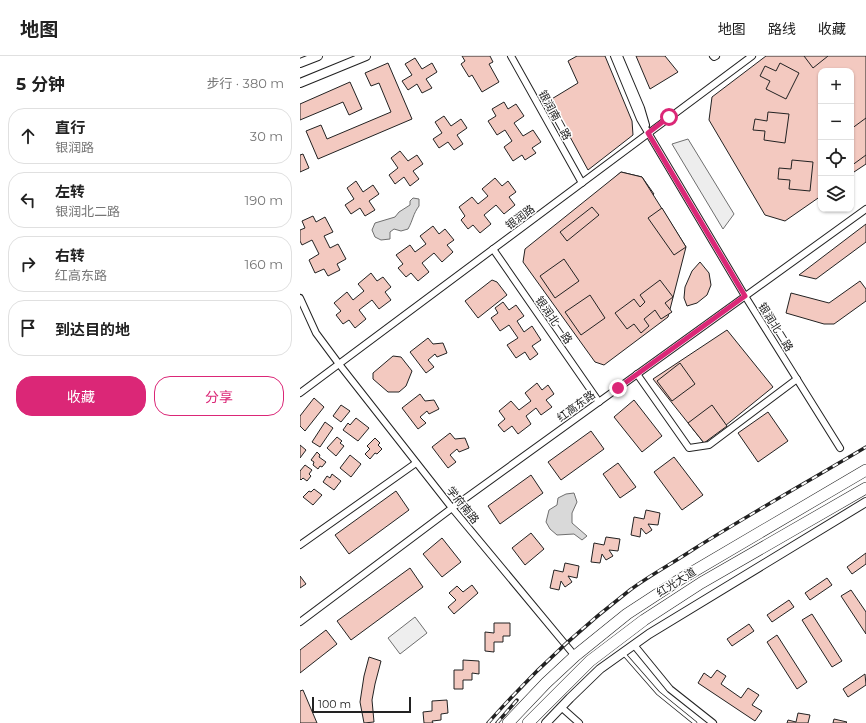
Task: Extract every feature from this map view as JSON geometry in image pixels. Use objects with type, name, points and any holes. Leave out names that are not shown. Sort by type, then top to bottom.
[{"type":"highway","name":"红光大道","points":[[508,723],[546,683],[575,656],[627,614],[679,580],[866,470]]},
{"type":"highway","name":"红光大道","points":[[528,723],[590,661],[644,620],[701,584],[866,488]]},
{"type":"main road","points":[[300,63],[318,56]]},
{"type":"main road","points":[[300,83],[366,56]]},
{"type":"main road","points":[[546,723],[561,706],[600,669],[634,645],[866,502]]},
{"type":"street","name":"银润南二路","points":[[510,56],[582,183]]},
{"type":"street","points":[[614,56],[640,119],[648,133]]},
{"type":"street","points":[[619,56],[641,108],[648,133]]},
{"type":"street","name":"银润路","points":[[300,394],[752,56]]},
{"type":"street","name":"银润北二路","points":[[648,133],[745,296],[840,448]]},
{"type":"street","name":"红高东路","points":[[300,622],[452,508],[866,209]]},
{"type":"street","name":"银润北一路","points":[[493,249],[599,402]]},
{"type":"street","name":"学府南路","points":[[300,298],[316,333],[339,364],[452,508],[575,656]]},
{"type":"street","points":[[637,374],[689,448],[709,445],[797,379]]},
{"type":"street","points":[[300,545],[416,463]]},
{"type":"street","points":[[634,645],[670,689],[714,723]]},
{"type":"street","points":[[561,706],[579,723]]},
{"type":"lane","points":[[623,653],[658,693],[694,723]]},
{"type":"shaded area","points":[[688,139],[734,214],[723,229],[672,144]]},
{"type":"shaded area","points":[[413,198],[419,199],[419,206],[408,229],[401,231],[394,229],[390,232],[390,239],[381,240],[375,237],[372,230],[375,223],[395,217],[399,212],[410,205],[410,201]]},
{"type":"shaded area","points":[[574,493],[577,502],[572,513],[572,523],[587,536],[582,540],[574,534],[557,535],[550,529],[546,522],[549,510],[557,505],[558,498],[566,494]]},
{"type":"shaded area","points":[[415,617],[427,633],[400,654],[388,638]]},
{"type":"building","points":[[462,56],[490,56],[493,62],[489,64],[499,82],[482,92],[472,75],[469,77],[461,64],[465,61]]},
{"type":"building","points":[[577,56],[605,56],[632,121],[633,135],[588,170],[550,100],[578,83],[568,61]]},
{"type":"building","points":[[636,56],[665,56],[678,72],[650,89]]},
{"type":"building","points":[[766,56],[866,56],[866,164],[854,172],[854,68],[818,68],[818,198],[785,221],[765,215],[709,120],[712,97]]},
{"type":"building","points":[[804,56],[828,56],[813,68]]},
{"type":"building","points":[[415,58],[422,69],[432,63],[437,72],[426,79],[432,88],[422,93],[417,84],[408,90],[402,81],[412,75],[405,64]]},
{"type":"building","points":[[388,63],[412,119],[318,159],[306,131],[321,125],[327,139],[391,112],[379,83],[371,86],[365,73]]},
{"type":"building","points":[[780,63],[799,73],[786,99],[766,89],[770,81],[760,76],[765,66],[776,71]]},
{"type":"building","points":[[350,82],[362,109],[349,115],[343,102],[300,120],[300,104]]},
{"type":"building","points":[[504,102],[508,109],[516,104],[524,116],[514,123],[523,136],[533,130],[541,142],[532,148],[536,153],[525,160],[522,155],[513,161],[504,147],[512,141],[505,130],[497,135],[488,121],[496,116],[492,109]]},
{"type":"building","points":[[768,112],[789,114],[785,143],[764,140],[765,131],[753,130],[755,119],[767,121]]},
{"type":"building","points":[[444,116],[451,126],[461,119],[467,128],[457,135],[463,144],[454,150],[448,142],[439,148],[433,139],[442,133],[435,122]]},
{"type":"building","points":[[866,118],[866,155],[854,164],[854,140],[854,127]]},
{"type":"building","points":[[400,151],[408,161],[417,155],[423,164],[413,171],[419,179],[410,186],[404,177],[395,184],[389,175],[398,168],[391,158]]},
{"type":"building","points":[[303,154],[309,168],[300,172],[300,155]]},
{"type":"building","points":[[792,160],[813,162],[810,191],[789,189],[790,180],[778,179],[779,168],[791,169]]},
{"type":"building","points":[[621,172],[642,177],[654,194],[641,206],[627,190],[614,201],[603,188]]},
{"type":"building","points":[[621,172],[642,177],[686,247],[668,317],[604,365],[595,362],[523,262],[525,249]]},
{"type":"building","points":[[495,178],[502,186],[508,181],[516,192],[509,197],[515,205],[504,214],[496,205],[484,215],[491,224],[480,233],[473,225],[468,229],[461,220],[465,216],[459,207],[472,197],[478,204],[488,196],[482,189]]},
{"type":"building","points":[[356,181],[363,192],[373,185],[379,194],[369,201],[375,210],[365,216],[360,208],[351,214],[345,205],[354,199],[347,188]]},
{"type":"building","points":[[592,207],[599,215],[567,241],[560,232]]},
{"type":"building","points":[[662,208],[686,247],[674,255],[648,218]]},
{"type":"building","points":[[313,216],[316,222],[325,217],[333,232],[324,236],[330,248],[338,244],[346,259],[337,264],[340,270],[328,276],[324,269],[315,273],[309,260],[319,254],[312,240],[302,245],[300,241],[300,230],[305,228],[302,221]]},
{"type":"building","points":[[866,224],[866,242],[816,279],[799,275]]},
{"type":"building","points":[[433,226],[439,234],[445,229],[454,240],[447,245],[453,252],[442,262],[434,253],[422,263],[429,272],[418,281],[411,273],[406,277],[398,268],[403,264],[396,255],[410,245],[415,252],[426,244],[420,236]]},
{"type":"building","points":[[564,259],[579,281],[555,298],[540,276]]},
{"type":"building","points":[[700,262],[709,273],[711,285],[707,295],[697,303],[687,306],[684,298],[685,287],[692,271]]},
{"type":"building","points":[[371,273],[377,281],[383,277],[391,287],[385,292],[391,300],[379,309],[372,300],[359,310],[366,319],[355,328],[349,320],[343,324],[336,315],[341,311],[334,303],[347,292],[353,300],[364,291],[358,284]]},
{"type":"building","points":[[492,280],[497,282],[507,295],[478,318],[465,301]]},
{"type":"building","points":[[660,280],[673,297],[665,303],[672,312],[661,319],[655,310],[644,319],[649,326],[641,333],[634,324],[627,329],[615,313],[634,299],[640,307],[645,302],[640,295]]},
{"type":"building","points":[[860,281],[866,289],[866,301],[834,324],[824,324],[786,313],[791,293],[829,303]]},
{"type":"building","points":[[590,295],[605,318],[581,335],[565,312]]},
{"type":"building","points":[[503,302],[509,310],[516,305],[524,316],[517,321],[524,332],[532,326],[541,340],[532,346],[538,354],[530,360],[525,352],[516,358],[507,345],[518,338],[509,325],[500,331],[491,318],[498,313],[495,308]]},
{"type":"building","points":[[727,330],[773,387],[704,443],[653,379]]},
{"type":"building","points":[[428,338],[433,344],[443,343],[447,353],[437,357],[435,354],[428,360],[434,367],[426,373],[410,352]]},
{"type":"building","points":[[393,356],[401,357],[412,371],[406,386],[399,392],[388,392],[373,379],[373,373]]},
{"type":"building","points":[[680,363],[695,384],[672,401],[657,381]]},
{"type":"building","points":[[537,383],[542,390],[548,385],[554,394],[546,400],[552,407],[541,415],[536,408],[526,416],[531,424],[518,434],[512,426],[504,432],[498,425],[505,419],[499,411],[511,401],[519,410],[531,401],[525,393]]},
{"type":"building","points":[[420,394],[425,401],[434,400],[439,409],[429,414],[427,411],[420,417],[426,423],[418,429],[402,408]]},
{"type":"building","points":[[314,398],[324,407],[305,431],[300,426],[300,416]]},
{"type":"building","points":[[634,400],[662,436],[642,452],[614,417]]},
{"type":"building","points":[[341,405],[350,411],[341,422],[333,416]]},
{"type":"building","points":[[712,405],[727,426],[704,443],[688,423]]},
{"type":"building","points":[[768,412],[788,441],[758,462],[738,433]]},
{"type":"building","points":[[356,418],[369,428],[358,441],[343,430],[348,423],[350,425]]},
{"type":"building","points":[[325,422],[333,428],[320,447],[312,442]]},
{"type":"building","points":[[591,431],[604,449],[561,480],[548,462]]},
{"type":"building","points":[[450,433],[455,439],[465,438],[469,448],[459,452],[457,449],[450,455],[456,462],[448,468],[432,447]]},
{"type":"building","points":[[337,437],[342,441],[340,443],[344,446],[336,456],[327,448]]},
{"type":"building","points":[[375,438],[380,443],[378,445],[382,449],[377,454],[375,453],[370,459],[365,454],[370,449],[367,446]]},
{"type":"building","points":[[300,445],[306,450],[300,458]]},
{"type":"building","points":[[317,452],[320,455],[319,457],[326,462],[318,469],[313,465],[314,462],[311,460]]},
{"type":"building","points":[[350,455],[361,464],[351,477],[340,468]]},
{"type":"building","points":[[674,457],[703,495],[682,510],[654,472]]},
{"type":"building","points":[[618,463],[636,487],[620,498],[603,474]]},
{"type":"building","points":[[305,465],[312,470],[309,474],[311,476],[307,481],[303,478],[301,480],[300,479],[300,471]]},
{"type":"building","points":[[332,474],[341,481],[334,490],[323,482],[327,476],[330,478]]},
{"type":"building","points":[[531,475],[543,493],[500,524],[488,506]]},
{"type":"building","points":[[314,489],[322,495],[313,505],[303,497],[309,491],[311,492]]},
{"type":"building","points":[[396,491],[409,510],[349,554],[335,535]]},
{"type":"building","points":[[646,510],[660,513],[658,525],[648,524],[652,530],[646,534],[641,528],[640,537],[631,535],[634,517],[644,519]]},
{"type":"building","points":[[531,533],[544,549],[525,565],[512,548]]},
{"type":"building","points":[[606,537],[620,539],[618,551],[609,550],[613,556],[606,560],[602,554],[600,563],[591,562],[594,543],[604,545]]},
{"type":"building","points":[[442,538],[461,562],[442,577],[423,554]]},
{"type":"building","points":[[866,553],[866,564],[852,574],[847,567]]},
{"type":"building","points":[[565,563],[579,566],[577,578],[568,576],[572,582],[565,587],[561,581],[559,590],[550,588],[554,570],[563,572]]},
{"type":"building","points":[[410,568],[423,587],[351,640],[337,621]]},
{"type":"building","points":[[300,576],[306,584],[300,588]]},
{"type":"building","points":[[827,578],[832,585],[810,600],[805,593]]},
{"type":"building","points":[[472,585],[478,593],[454,614],[448,607],[456,600],[449,593],[457,586],[463,592]]},
{"type":"building","points":[[851,590],[866,612],[866,634],[841,596]]},
{"type":"building","points":[[789,600],[794,607],[772,622],[767,615]]},
{"type":"building","points":[[812,614],[842,661],[832,667],[802,620]]},
{"type":"building","points":[[494,623],[510,623],[510,636],[503,636],[503,642],[494,642],[494,652],[485,651],[485,632],[494,633]]},
{"type":"building","points":[[749,624],[754,631],[732,646],[727,639]]},
{"type":"building","points":[[326,630],[337,644],[300,673],[300,650]]},
{"type":"building","points":[[777,635],[807,682],[797,689],[767,642]]},
{"type":"building","points":[[369,657],[381,661],[372,700],[374,722],[364,723],[360,702]]},
{"type":"building","points":[[463,660],[479,661],[479,674],[472,673],[472,680],[463,680],[463,689],[454,689],[454,670],[463,670]]},
{"type":"building","points":[[717,670],[726,676],[721,684],[741,698],[748,688],[759,695],[752,705],[762,711],[755,721],[698,683],[704,673],[711,678]]},
{"type":"building","points":[[865,674],[866,685],[848,697],[843,689]]},
{"type":"building","points":[[303,690],[317,723],[300,723],[300,691]]},
{"type":"building","points":[[447,700],[448,713],[441,714],[441,720],[432,721],[433,723],[424,723],[423,712],[432,711],[432,701]]},
{"type":"building","points":[[798,713],[810,715],[808,723],[787,723],[788,720],[796,722]]},
{"type":"building","points":[[834,719],[847,722],[833,723]]},
{"type":"railway","points":[[488,723],[521,687],[556,653],[630,590],[715,536],[866,447]]},
{"type":"railway","points":[[497,723],[517,700]]},
{"type":"route","points":[[618,388],[745,296],[648,133],[669,117]]}]
